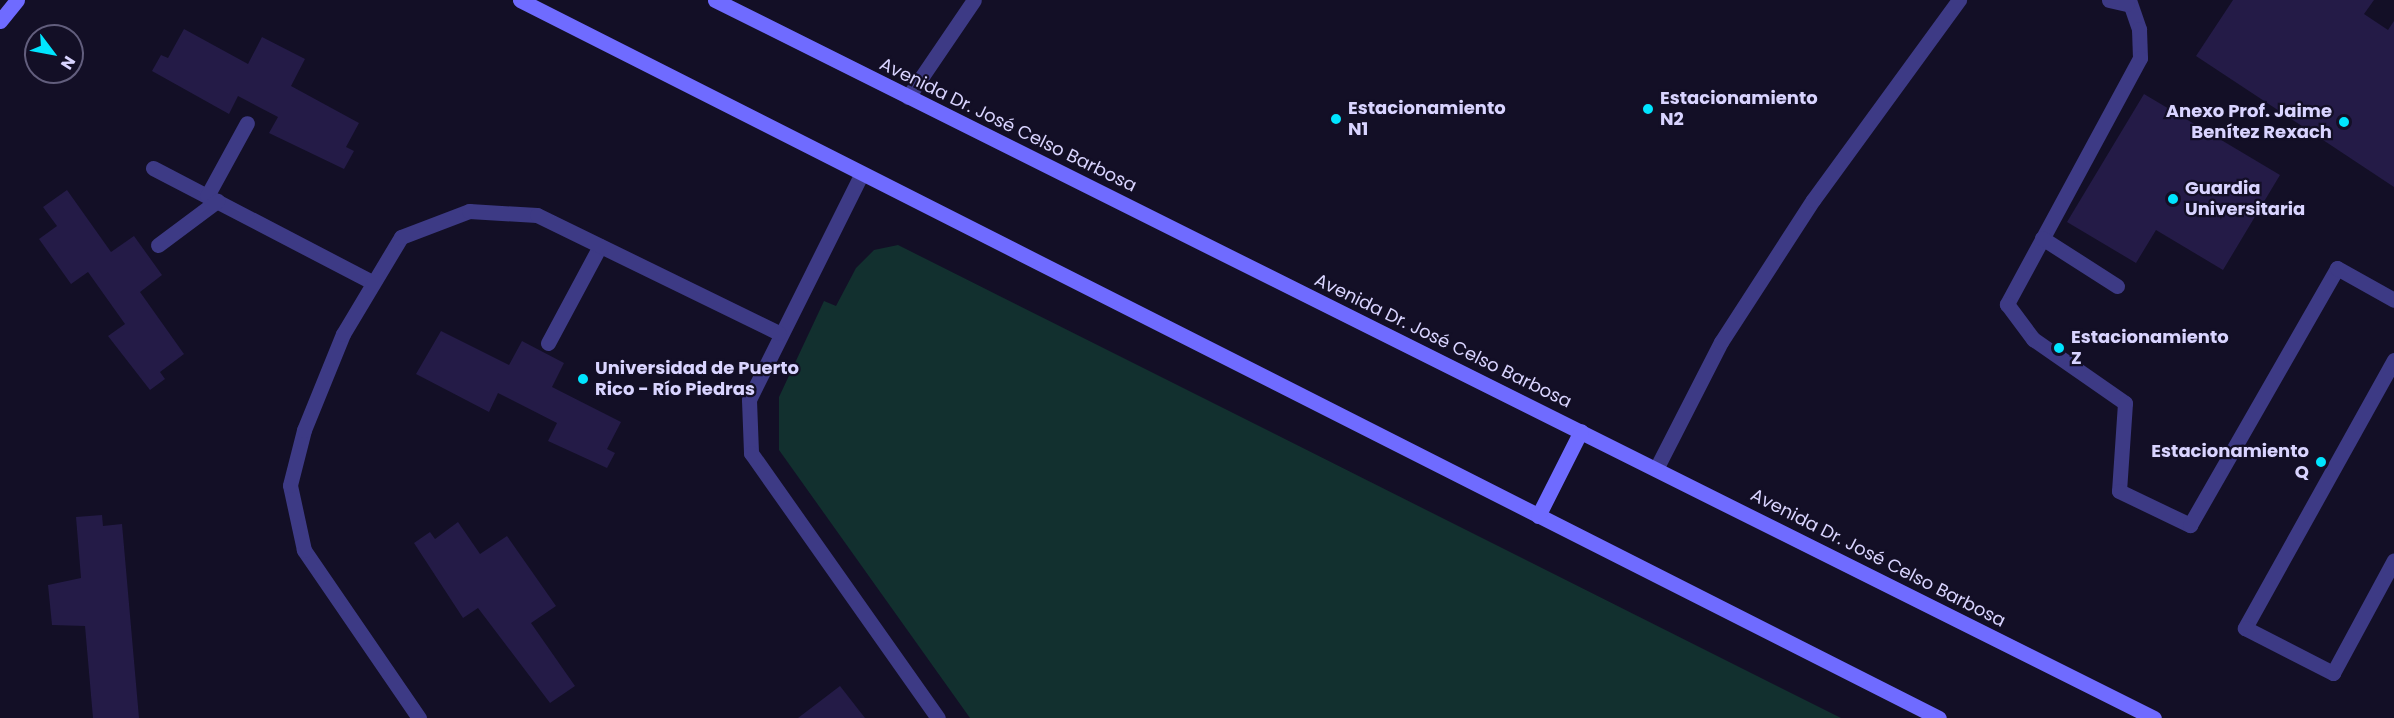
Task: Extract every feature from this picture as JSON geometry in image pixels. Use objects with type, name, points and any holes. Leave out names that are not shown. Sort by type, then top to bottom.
[{"type":"main road","points":[[0,21],[16,0]]},
{"type":"main road","points":[[520,0],[861,175],[1939,718]]},
{"type":"main road","name":"Avenida Dr. José Celso Barbosa","points":[[715,0],[2154,718]]},
{"type":"main road","points":[[1538,516],[1581,431]]},
{"type":"street","points":[[908,97],[974,0]]},
{"type":"street","points":[[1656,469],[1721,342],[1806,210],[1959,0]]},
{"type":"street","points":[[2109,0],[2128,2],[2139,30],[2139,58],[2007,304],[2033,339],[2125,403],[2119,491],[2190,525],[2337,267],[2394,300]]},
{"type":"street","points":[[158,245],[212,199],[247,123]]},
{"type":"street","points":[[153,168],[370,281]]},
{"type":"street","points":[[861,175],[779,333],[749,400],[751,453],[938,718]]},
{"type":"street","points":[[420,718],[304,550],[290,485],[304,430],[370,281],[401,237],[469,211],[537,216],[779,333]]},
{"type":"street","points":[[2042,238],[2117,286]]},
{"type":"street","points":[[548,343],[600,246]]},
{"type":"street","points":[[2394,360],[2245,628],[2333,673],[2394,560]]},
{"type":"green space","points":[[898,245],[1841,718],[970,718],[779,450],[779,397],[824,301],[836,306],[856,268],[874,250]]},
{"type":"building","name":"Anexo Prof. Jaime Benítez Rexach","points":[[2233,0],[2374,0],[2364,14],[2388,30],[2394,21],[2394,187],[2196,56]]},
{"type":"building","points":[[184,29],[248,64],[262,37],[305,59],[291,86],[359,123],[346,147],[354,151],[344,169],[269,133],[278,117],[238,96],[229,114],[152,71],[161,55],[168,58]]},
{"type":"building","name":"Guardia Universitaria","points":[[2144,94],[2280,175],[2223,270],[2156,230],[2136,263],[2067,222]]},
{"type":"building","points":[[67,190],[111,252],[134,236],[162,275],[140,292],[184,354],[160,372],[165,379],[150,390],[108,336],[125,324],[88,272],[71,284],[39,239],[57,226],[43,207]]},
{"type":"building","points":[[441,331],[509,365],[522,341],[564,363],[552,387],[621,422],[607,449],[615,453],[607,468],[548,441],[557,423],[498,393],[489,412],[416,374]]},
{"type":"building","points":[[102,515],[103,526],[122,524],[139,718],[93,718],[85,626],[52,625],[48,585],[81,578],[76,517]]},
{"type":"building","points":[[458,522],[480,554],[507,536],[556,606],[531,623],[575,686],[550,703],[478,608],[463,618],[414,543],[430,532],[435,539]]},
{"type":"building","points":[[840,686],[865,718],[798,718]]},
{"type":"place","name":"Estacionamiento N2","points":[[1648,109]]},
{"type":"place","name":"Estacionamiento N1","points":[[1336,119]]},
{"type":"place","name":"Anexo Prof. Jaime Benítez Rexach","points":[[2344,122]]},
{"type":"place","name":"Guardia Universitaria","points":[[2173,199]]},
{"type":"place","name":"Estacionamiento Z","points":[[2059,348]]},
{"type":"place","name":"Universidad de Puerto Rico - Río Piedras","points":[[583,379]]},
{"type":"place","name":"Estacionamiento Q","points":[[2321,462]]}]
